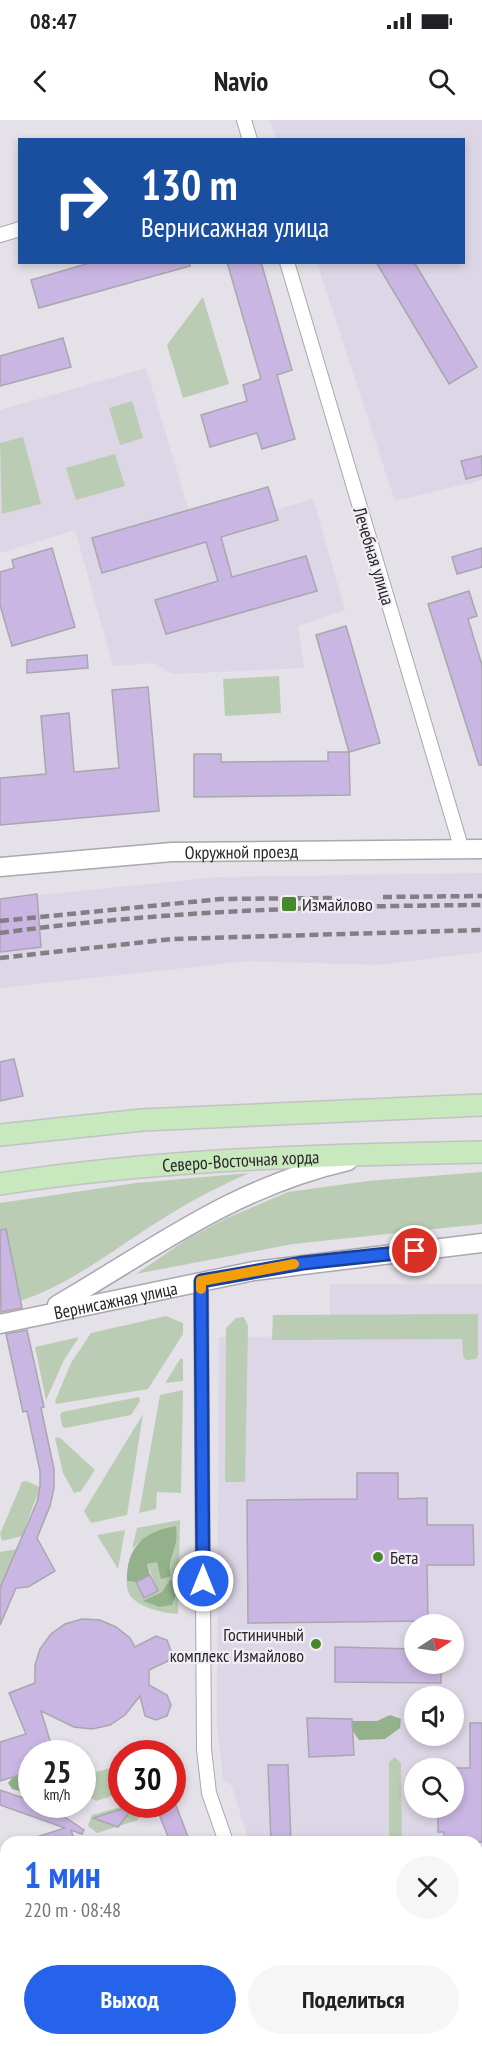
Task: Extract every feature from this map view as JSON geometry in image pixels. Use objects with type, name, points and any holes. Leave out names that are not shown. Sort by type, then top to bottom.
[{"type":"main road","points":[[0,1135],[165,1119],[482,1105]]},
{"type":"main road","name":"Северо-Восточная хорда","points":[[0,1184],[150,1166],[273,1157],[482,1152]]},
{"type":"street","points":[[244,120],[249,138]]},
{"type":"street","points":[[0,235],[18,230]]},
{"type":"street","name":"Лечебная улица","points":[[288,264],[462,850]]},
{"type":"street","name":"Окружной проезд","points":[[0,867],[172,852],[482,849]]},
{"type":"street","points":[[43,1314],[226,1204],[272,1183],[314,1169],[381,1154]]},
{"type":"street","name":"Вернисажная улица","points":[[0,1324],[201,1281],[303,1263],[482,1243]]},
{"type":"street","points":[[201,1281],[204,1749],[209,1793],[224,1836]]},
{"type":"shaded area","points":[[270,120],[482,120],[482,480],[395,501],[317,264],[465,264],[465,138],[276,138]]},
{"type":"shaded area","points":[[146,368],[189,511],[268,487],[275,510],[313,499],[345,610],[298,626],[304,668],[172,674],[155,663],[113,666],[75,530],[0,553],[0,410]]},
{"type":"shaded area","points":[[482,873],[482,952],[377,965],[249,961],[0,988],[0,899],[220,877]]},
{"type":"shaded area","name":"Гостиничный комплекс Измайлово","points":[[330,1284],[482,1284],[482,1836],[247,1836],[232,1786],[223,1780],[217,1724],[219,1337],[330,1336]]},
{"type":"green space","points":[[203,297],[229,384],[183,398],[167,345]]},
{"type":"green space","points":[[132,401],[143,438],[120,445],[109,408]]},
{"type":"green space","points":[[23,437],[41,504],[2,514],[0,443]]},
{"type":"green space","points":[[115,454],[125,486],[76,500],[66,468]]},
{"type":"green space","points":[[279,676],[281,713],[225,716],[223,679]]},
{"type":"green space","points":[[482,1172],[482,1224],[293,1244],[136,1274],[189,1238],[227,1218],[288,1192],[368,1181]]},
{"type":"green space","points":[[249,1173],[181,1207],[68,1279],[24,1300],[0,1307],[0,1203],[136,1183]]},
{"type":"green space","points":[[478,1314],[478,1356],[476,1359],[466,1360],[463,1356],[462,1339],[272,1340],[273,1315]]},
{"type":"green space","points":[[166,1316],[183,1323],[183,1334],[148,1389],[56,1404],[55,1401],[71,1363],[91,1333]]},
{"type":"green space","points":[[244,1317],[248,1326],[245,1482],[225,1482],[226,1328],[236,1318]]},
{"type":"green space","points":[[79,1337],[64,1360],[46,1400],[35,1347]]},
{"type":"green space","points":[[180,1359],[183,1359],[183,1381],[165,1383]]},
{"type":"green space","points":[[183,1390],[181,1493],[157,1492],[156,1509],[139,1513],[160,1395]]},
{"type":"green space","points":[[139,1397],[140,1401],[131,1415],[65,1428],[62,1426],[60,1415],[62,1412]]},
{"type":"green space","points":[[143,1414],[127,1515],[91,1523],[84,1511]]},
{"type":"green space","points":[[59,1437],[95,1470],[81,1491],[74,1493],[63,1473],[55,1438]]},
{"type":"green space","points":[[26,1481],[40,1487],[22,1536],[2,1541],[0,1534],[22,1482]]},
{"type":"green space","points":[[180,1520],[178,1614],[144,1606],[131,1596],[127,1589],[127,1581],[136,1582],[145,1598],[158,1591],[147,1564],[158,1561],[171,1576],[176,1526],[152,1533],[132,1549],[137,1528]],"holes":[[[170,1580],[159,1607],[144,1601],[162,1592]]]},
{"type":"green space","points":[[176,1526],[176,1541],[170,1564],[171,1576],[161,1579],[157,1562],[147,1564],[150,1575],[136,1582],[127,1581],[130,1559],[139,1543],[146,1536]]},
{"type":"green space","points":[[125,1530],[118,1569],[97,1535]]},
{"type":"green space","points":[[17,1549],[0,1588],[0,1552]]},
{"type":"green space","points":[[170,1580],[176,1580],[176,1595],[172,1605],[159,1607],[143,1601],[162,1592]]},
{"type":"green space","points":[[390,1715],[401,1719],[400,1728],[385,1739],[359,1740],[353,1731],[352,1721],[377,1721]]},
{"type":"green space","points":[[395,1757],[401,1763],[402,1836],[389,1836],[389,1762]]},
{"type":"green space","points":[[108,1769],[108,1797],[96,1801],[96,1772]]},
{"type":"green space","points":[[18,1776],[18,1791],[12,1789],[8,1783]]},
{"type":"green space","points":[[108,1810],[108,1818],[139,1818],[97,1833],[88,1826],[91,1818],[96,1818],[96,1814]]},
{"type":"building","points":[[86,264],[190,264],[190,266],[39,308],[31,280]]},
{"type":"building","points":[[228,264],[262,264],[292,370],[277,375],[295,439],[262,449],[257,433],[210,447],[201,415],[247,401],[243,385],[261,379]]},
{"type":"building","points":[[377,264],[415,264],[477,367],[449,384]]},
{"type":"building","points":[[63,338],[71,367],[0,386],[0,356]]},
{"type":"building","points":[[482,456],[482,475],[466,479],[461,461]]},
{"type":"building","points":[[268,487],[278,520],[221,537],[232,577],[306,556],[317,591],[166,634],[155,600],[218,581],[206,542],[102,573],[92,538]]},
{"type":"building","points":[[52,548],[75,627],[12,646],[0,605],[0,572],[14,568],[12,560]]},
{"type":"building","points":[[482,548],[482,567],[457,574],[452,557]]},
{"type":"building","points":[[469,591],[477,616],[468,619],[482,665],[482,765],[479,765],[428,604]]},
{"type":"building","points":[[346,626],[380,743],[349,752],[316,635]]},
{"type":"building","points":[[87,655],[88,668],[27,673],[27,660]]},
{"type":"building","points":[[148,687],[159,811],[0,825],[0,778],[46,774],[41,716],[69,713],[74,772],[119,768],[112,690]]},
{"type":"building","points":[[328,752],[349,752],[350,795],[194,797],[194,754],[221,754],[221,762],[328,761]]},
{"type":"building","points":[[37,894],[41,947],[0,952],[0,899]]},
{"type":"building","points":[[14,1059],[23,1096],[0,1101],[0,1062]]},
{"type":"building","points":[[6,1229],[22,1308],[1,1312],[0,1230]]},
{"type":"building","points":[[27,1330],[44,1407],[41,1408],[54,1469],[54,1488],[50,1506],[37,1538],[55,1571],[28,1587],[16,1588],[0,1625],[0,1588],[37,1502],[40,1487],[40,1471],[27,1411],[23,1412],[6,1334]]},
{"type":"building","points":[[357,1473],[398,1473],[398,1499],[427,1498],[427,1525],[473,1525],[474,1565],[427,1565],[428,1614],[404,1614],[404,1621],[248,1623],[247,1500],[357,1499]]},
{"type":"building","points":[[150,1575],[158,1591],[144,1598],[136,1582]]},
{"type":"building","points":[[82,1619],[100,1620],[116,1627],[130,1638],[135,1647],[156,1636],[167,1640],[171,1651],[168,1661],[149,1670],[149,1685],[167,1695],[171,1705],[167,1716],[156,1720],[145,1716],[140,1696],[125,1715],[110,1725],[92,1729],[74,1727],[41,1711],[50,1740],[18,1740],[18,1775],[0,1781],[0,1742],[26,1734],[9,1693],[35,1683],[35,1665],[40,1649],[51,1634],[65,1624]]},
{"type":"building","points":[[335,1647],[404,1649],[404,1674],[441,1674],[441,1683],[335,1682]]},
{"type":"building","points":[[307,1718],[352,1719],[354,1755],[309,1757]]},
{"type":"building","points":[[470,1723],[482,1723],[482,1836],[444,1836],[444,1832],[438,1832],[438,1818],[464,1818],[464,1768],[470,1768]]},
{"type":"building","points":[[268,1765],[288,1765],[291,1836],[271,1836]]},
{"type":"building","points":[[0,1790],[18,1796],[18,1811],[0,1805]]},
{"type":"building","points":[[108,1813],[108,1818],[125,1818],[118,1827],[93,1818]]},
{"type":"building","points":[[37,1818],[66,1818],[84,1830],[82,1834],[71,1830],[73,1836],[40,1836],[65,1828]]},
{"type":"building","points":[[161,1818],[181,1818],[188,1836],[168,1836]]},
{"type":"railway","points":[[383,897],[482,896]]},
{"type":"railway","points":[[0,921],[221,899],[335,898]]},
{"type":"railway","points":[[0,933],[120,919],[240,911],[482,905]]},
{"type":"railway","points":[[0,958],[172,939],[482,930]]},
{"type":"slow traffic","points":[[201,1289],[201,1281],[294,1264]]},
{"type":"place","name":"Измайлово","points":[[289,904]]},
{"type":"place","name":"Бета","points":[[378,1557]]},
{"type":"place","name":"Гостиничный комплекс Измайлово","points":[[316,1644]]},
{"type":"route","points":[[203,1581],[201,1281],[303,1263],[415,1251]]}]
